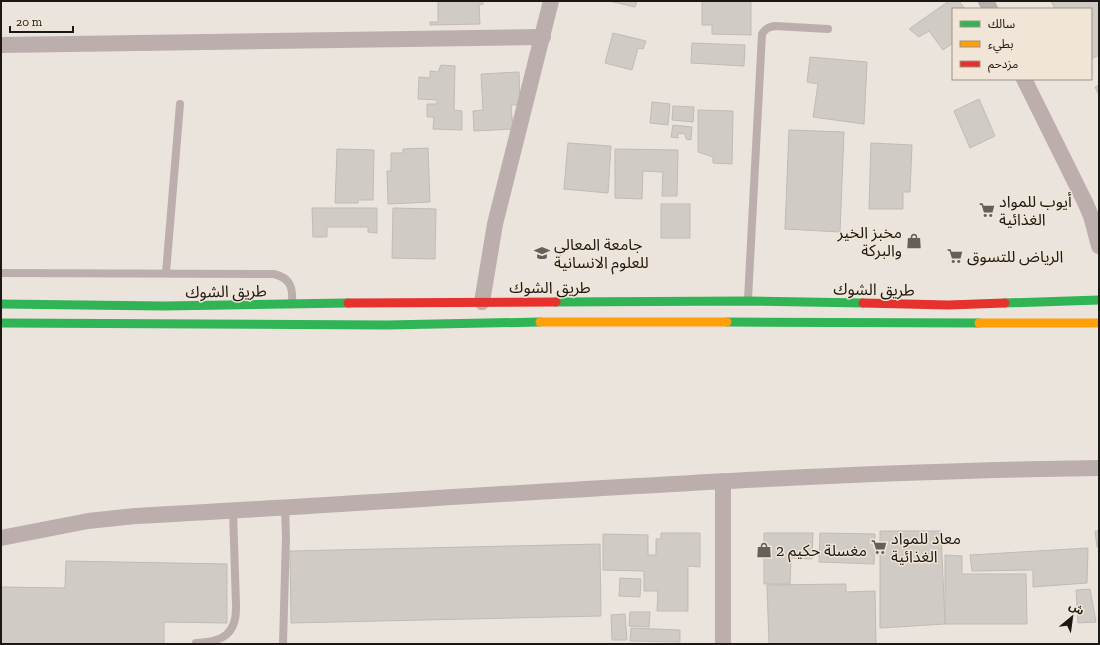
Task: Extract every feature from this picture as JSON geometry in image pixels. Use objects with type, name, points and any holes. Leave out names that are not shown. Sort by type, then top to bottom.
[{"type":"main road","name":"طريق الشوك","points":[[1,323],[387,325],[1061,312],[1099,300]]},
{"type":"main road","name":"طريق الشوك","points":[[1,304],[164,306],[482,302],[748,301],[948,305],[1061,312],[1099,323]]},
{"type":"street","points":[[482,302],[495,224],[551,1]]},
{"type":"street","points":[[1,45],[543,37]]},
{"type":"street","points":[[1024,80],[1085,202],[1096,231],[1099,246]]},
{"type":"street","points":[[1,538],[88,521],[127,517],[722,481],[1014,469],[1099,468]]},
{"type":"street","points":[[722,481],[723,644]]},
{"type":"lane","points":[[748,301],[762,34],[765,29],[770,26],[828,29]]},
{"type":"lane","points":[[166,274],[180,104]]},
{"type":"lane","points":[[1,273],[274,274],[281,276],[291,286],[292,305]]},
{"type":"lane","points":[[283,644],[286,537],[285,507]]},
{"type":"lane","points":[[196,643],[215,641],[223,637],[230,631],[235,623],[236,609],[233,511]]},
{"type":"building","points":[[438,1],[483,1],[483,4],[479,5],[480,24],[430,25],[430,22],[438,22]]},
{"type":"building","points":[[609,1],[637,1],[635,7]]},
{"type":"building","points":[[702,1],[751,1],[751,35],[712,34],[712,25],[702,25]]},
{"type":"building","points":[[949,1],[959,1],[964,8],[952,8],[952,44],[943,50],[929,31],[919,37],[909,29]]},
{"type":"building","points":[[1051,1],[1099,1],[1099,55],[1092,58],[1092,8],[1054,8]]},
{"type":"building","points":[[613,33],[646,41],[643,49],[638,48],[632,70],[605,63]]},
{"type":"building","points":[[692,43],[745,45],[744,66],[691,63]]},
{"type":"building","points":[[810,57],[867,62],[864,124],[813,117],[818,84],[807,82]]},
{"type":"building","points":[[441,65],[455,66],[454,110],[462,111],[462,130],[433,129],[434,117],[427,117],[427,104],[437,104],[437,100],[418,99],[419,77],[430,78],[430,71],[438,72]]},
{"type":"building","points":[[519,72],[520,105],[511,105],[513,129],[474,131],[473,111],[483,110],[481,74]]},
{"type":"building","points":[[1099,85],[1099,95],[1095,87]]},
{"type":"building","points":[[979,99],[995,136],[970,148],[954,111]]},
{"type":"building","points":[[652,102],[670,104],[668,125],[650,123]]},
{"type":"building","points":[[673,106],[694,107],[693,122],[672,120]]},
{"type":"building","points":[[698,110],[733,111],[732,164],[713,163],[713,157],[698,152]]},
{"type":"building","points":[[673,125],[692,127],[691,140],[686,139],[685,134],[678,133],[678,138],[671,137]]},
{"type":"building","points":[[789,130],[844,132],[840,232],[785,229]]},
{"type":"building","points":[[568,143],[611,146],[608,193],[564,189]]},
{"type":"building","points":[[871,143],[912,145],[910,192],[903,192],[903,209],[869,209]]},
{"type":"building","points":[[428,148],[430,202],[388,204],[387,171],[391,171],[391,153],[403,153],[403,149]]},
{"type":"building","points":[[337,149],[374,150],[373,200],[358,200],[358,203],[335,203]]},
{"type":"building","points":[[615,149],[678,150],[677,196],[662,196],[663,172],[643,171],[642,199],[615,198]]},
{"type":"building","points":[[661,204],[690,204],[690,238],[661,238]]},
{"type":"building","points":[[312,208],[377,208],[377,233],[368,232],[368,227],[327,227],[327,237],[313,237]]},
{"type":"building","points":[[393,208],[436,209],[435,259],[392,258]]},
{"type":"building","points":[[880,531],[941,531],[945,624],[880,628]]},
{"type":"building","points":[[1095,531],[1099,531],[1099,547],[1097,547]]},
{"type":"building","points":[[661,533],[700,533],[700,567],[688,566],[688,611],[657,611],[658,591],[644,591],[644,571],[603,570],[603,534],[648,535],[648,555],[656,555],[656,539],[661,539]]},
{"type":"building","points":[[764,533],[813,533],[812,559],[791,558],[790,584],[764,584]]},
{"type":"building","points":[[820,533],[875,534],[874,564],[819,562]]},
{"type":"building","points":[[600,544],[601,616],[291,623],[290,551]]},
{"type":"building","points":[[1088,548],[1087,583],[1033,587],[1033,570],[972,571],[970,555]]},
{"type":"building","points":[[945,555],[962,556],[962,574],[1026,574],[1027,624],[945,624]]},
{"type":"building","points":[[66,561],[227,564],[227,623],[164,622],[164,644],[1,644],[1,587],[65,588]]},
{"type":"building","points":[[620,578],[641,579],[640,597],[619,596]]},
{"type":"building","points":[[846,584],[846,592],[875,591],[876,644],[769,644],[767,585]]},
{"type":"building","points":[[1090,589],[1096,622],[1078,623],[1076,590]]},
{"type":"building","points":[[630,612],[650,612],[649,627],[629,626]]},
{"type":"building","points":[[625,614],[627,640],[612,640],[611,615]]},
{"type":"building","points":[[631,628],[680,630],[680,642],[630,641]]},
{"type":"traffic: fast","points":[[1005,303],[1099,300]]},
{"type":"traffic: fast","points":[[556,302],[748,301],[863,303]]},
{"type":"traffic: fast","points":[[1,304],[164,306],[348,303]]},
{"type":"traffic: fast","points":[[1,323],[387,325],[540,322]]},
{"type":"traffic: fast","points":[[727,322],[979,323]]},
{"type":"traffic: slow","points":[[540,322],[727,322]]},
{"type":"traffic: slow","points":[[979,323],[1099,323]]},
{"type":"traffic: jam","points":[[348,303],[556,302]]},
{"type":"traffic: jam","points":[[863,303],[948,305],[1005,303]]},
{"type":"place","name":"أيوب للمواد الغذائية","points":[[987,210]]},
{"type":"place","name":"مخبز الخير والبركة","points":[[914,241]]},
{"type":"place","name":"جامعة المعالي للعلوم الانسانية","points":[[542,253]]},
{"type":"place","name":"الرياض للتسوق","points":[[955,256]]},
{"type":"place","name":"معاد للمواد الغذائية","points":[[879,547]]},
{"type":"place","name":"مغسلة حكيم 2","points":[[764,550]]}]
